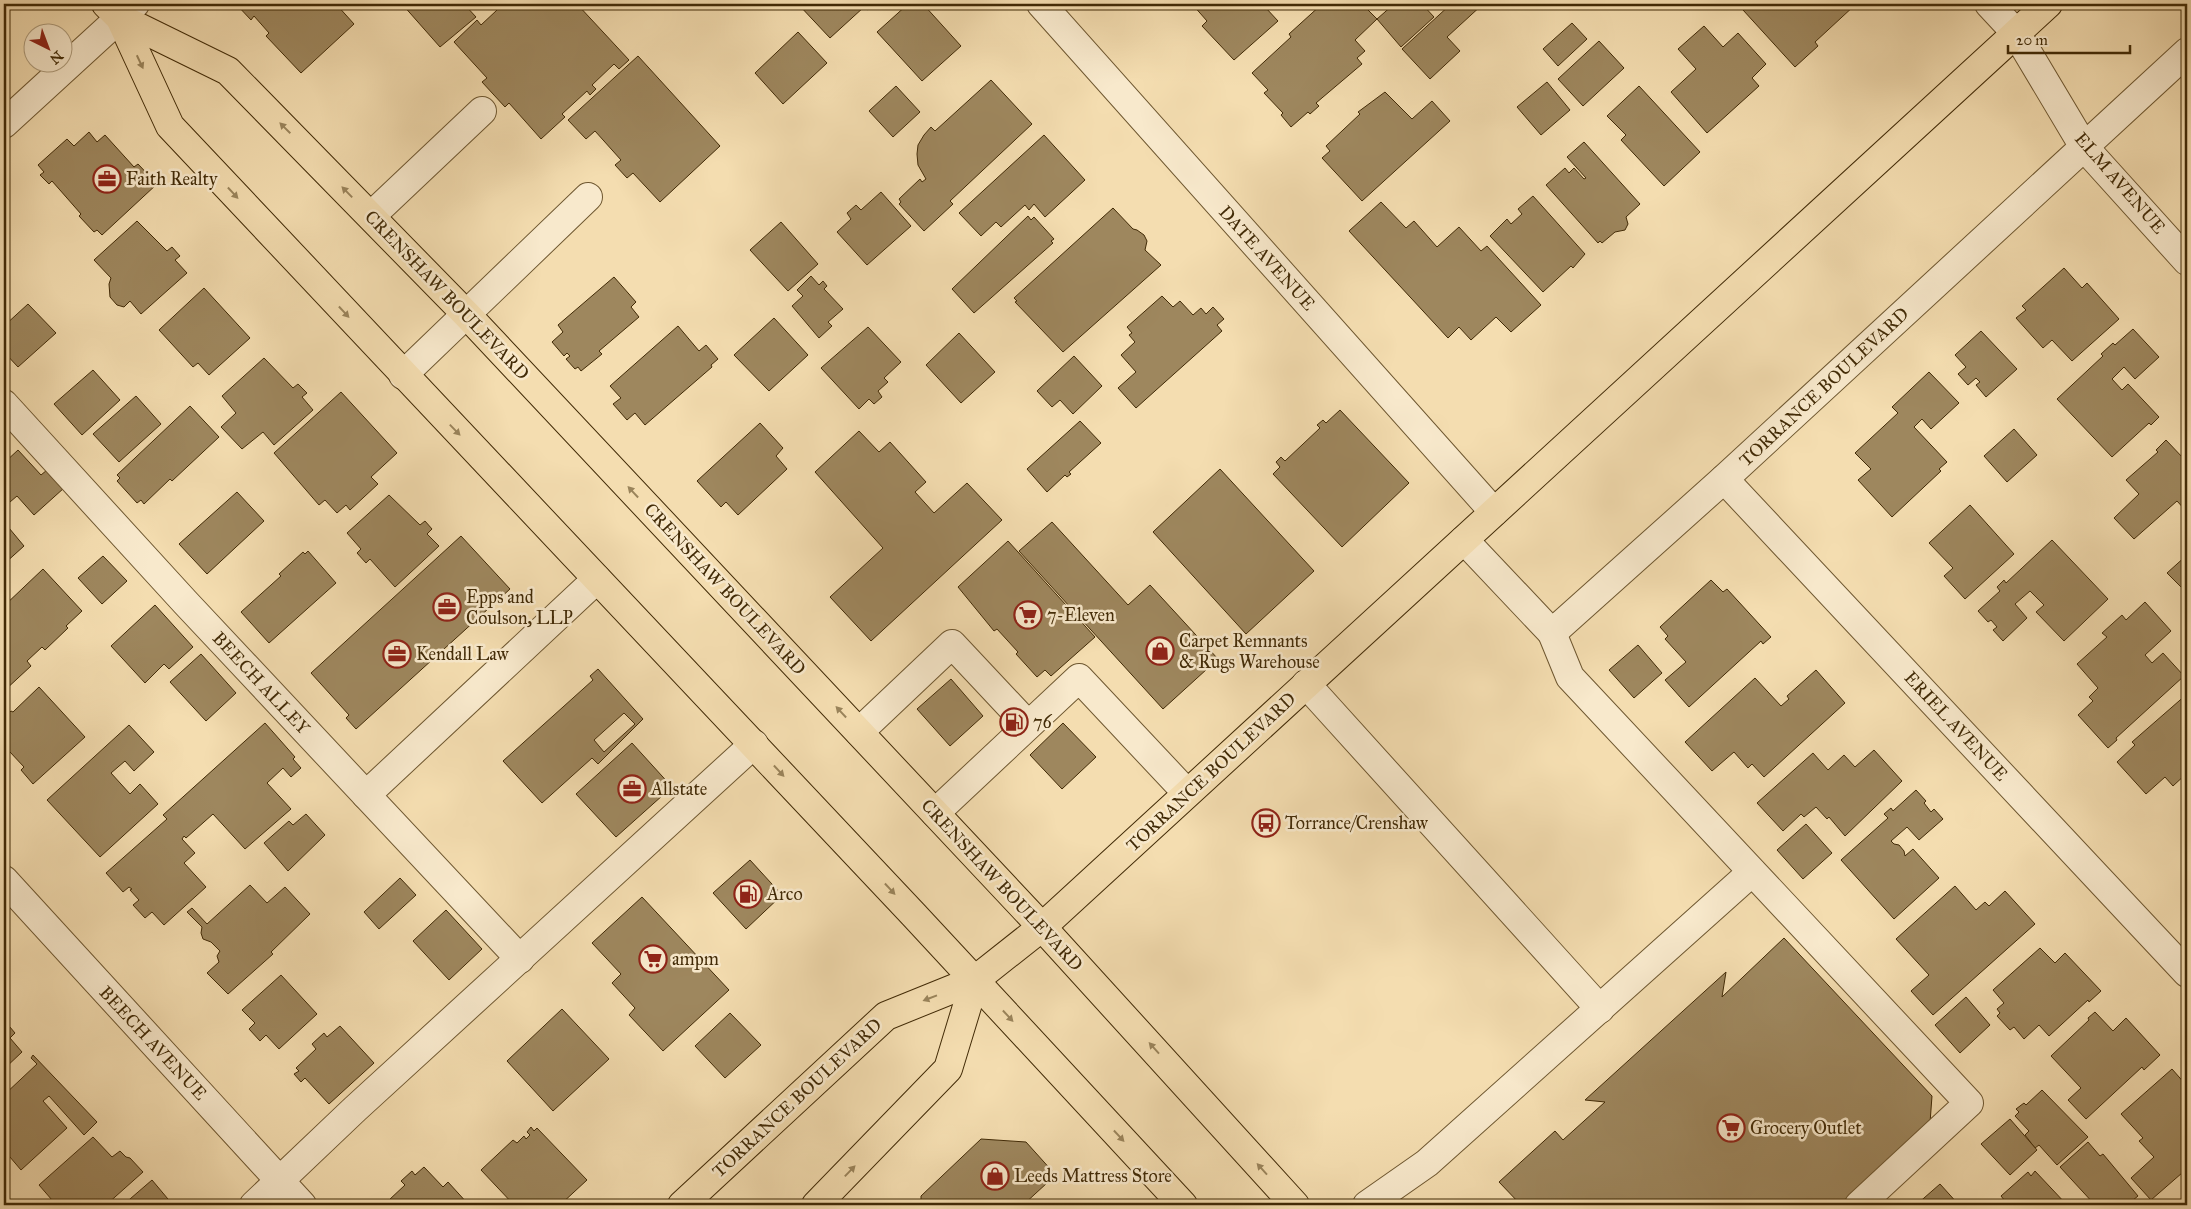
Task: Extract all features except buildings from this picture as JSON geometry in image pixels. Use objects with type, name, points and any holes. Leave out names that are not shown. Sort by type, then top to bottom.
[{"type":"main road","name":"TORRANCE BOULEVARD","points":[[682,1205],[886,1016],[976,980],[1042,927],[2048,4]]},
{"type":"main road","name":"CRENSHAW BOULEVARD","points":[[120,9],[228,70],[467,315],[1042,927],[1295,1205]]},
{"type":"main road","points":[[120,9],[170,126],[976,980],[1183,1205]]},
{"type":"main road","points":[[825,1202],[948,1068],[976,980]]},
{"type":"street","name":"DATE AVENUE","points":[[1041,4],[1494,512]]},
{"type":"street","name":"ELM AVENUE","points":[[1988,4],[2016,33],[2084,147],[2187,261]]},
{"type":"street","points":[[4,124],[120,9]]},
{"type":"street","name":"TORRANCE BOULEVARD","points":[[1552,633],[1724,480],[2187,52]]},
{"type":"street","points":[[371,216],[482,111]]},
{"type":"street","points":[[403,375],[588,198]]},
{"type":"street","name":"BEECH ALLEY","points":[[4,404],[520,959]]},
{"type":"street","name":"ERIEL AVENUE","points":[[1724,480],[2187,973]]},
{"type":"street","points":[[1464,540],[1552,633],[1570,677],[1969,1103],[1859,1205]]},
{"type":"street","points":[[366,795],[597,579]]},
{"type":"street","points":[[859,732],[952,644],[1028,726]]},
{"type":"street","points":[[935,814],[1079,678],[1187,794]]},
{"type":"street","points":[[1306,684],[1600,1009]]},
{"type":"street","points":[[254,1205],[355,1109],[754,744]]},
{"type":"street","points":[[1367,1205],[1427,1163],[1752,872]]},
{"type":"street","name":"BEECH AVENUE","points":[[4,880],[302,1205]]},
{"type":"place","name":"Faith Realty","points":[[107,179]]},
{"type":"place","name":"Epps and Coulson, LLP","points":[[447,607]]},
{"type":"place","name":"7-Eleven","points":[[1028,615]]},
{"type":"place","name":"Carpet Remnants & Rugs Warehouse","points":[[1160,651]]},
{"type":"place","name":"Kendall Law","points":[[397,654]]},
{"type":"place","name":"76","points":[[1014,722]]},
{"type":"place","name":"Allstate","points":[[632,789]]},
{"type":"place","name":"Torrance/Crenshaw","points":[[1266,823]]},
{"type":"place","name":"Arco","points":[[748,894]]},
{"type":"place","name":"ampm","points":[[653,959]]},
{"type":"place","name":"Grocery Outlet","points":[[1731,1128]]},
{"type":"place","name":"Leeds Mattress Store","points":[[995,1176]]}]
